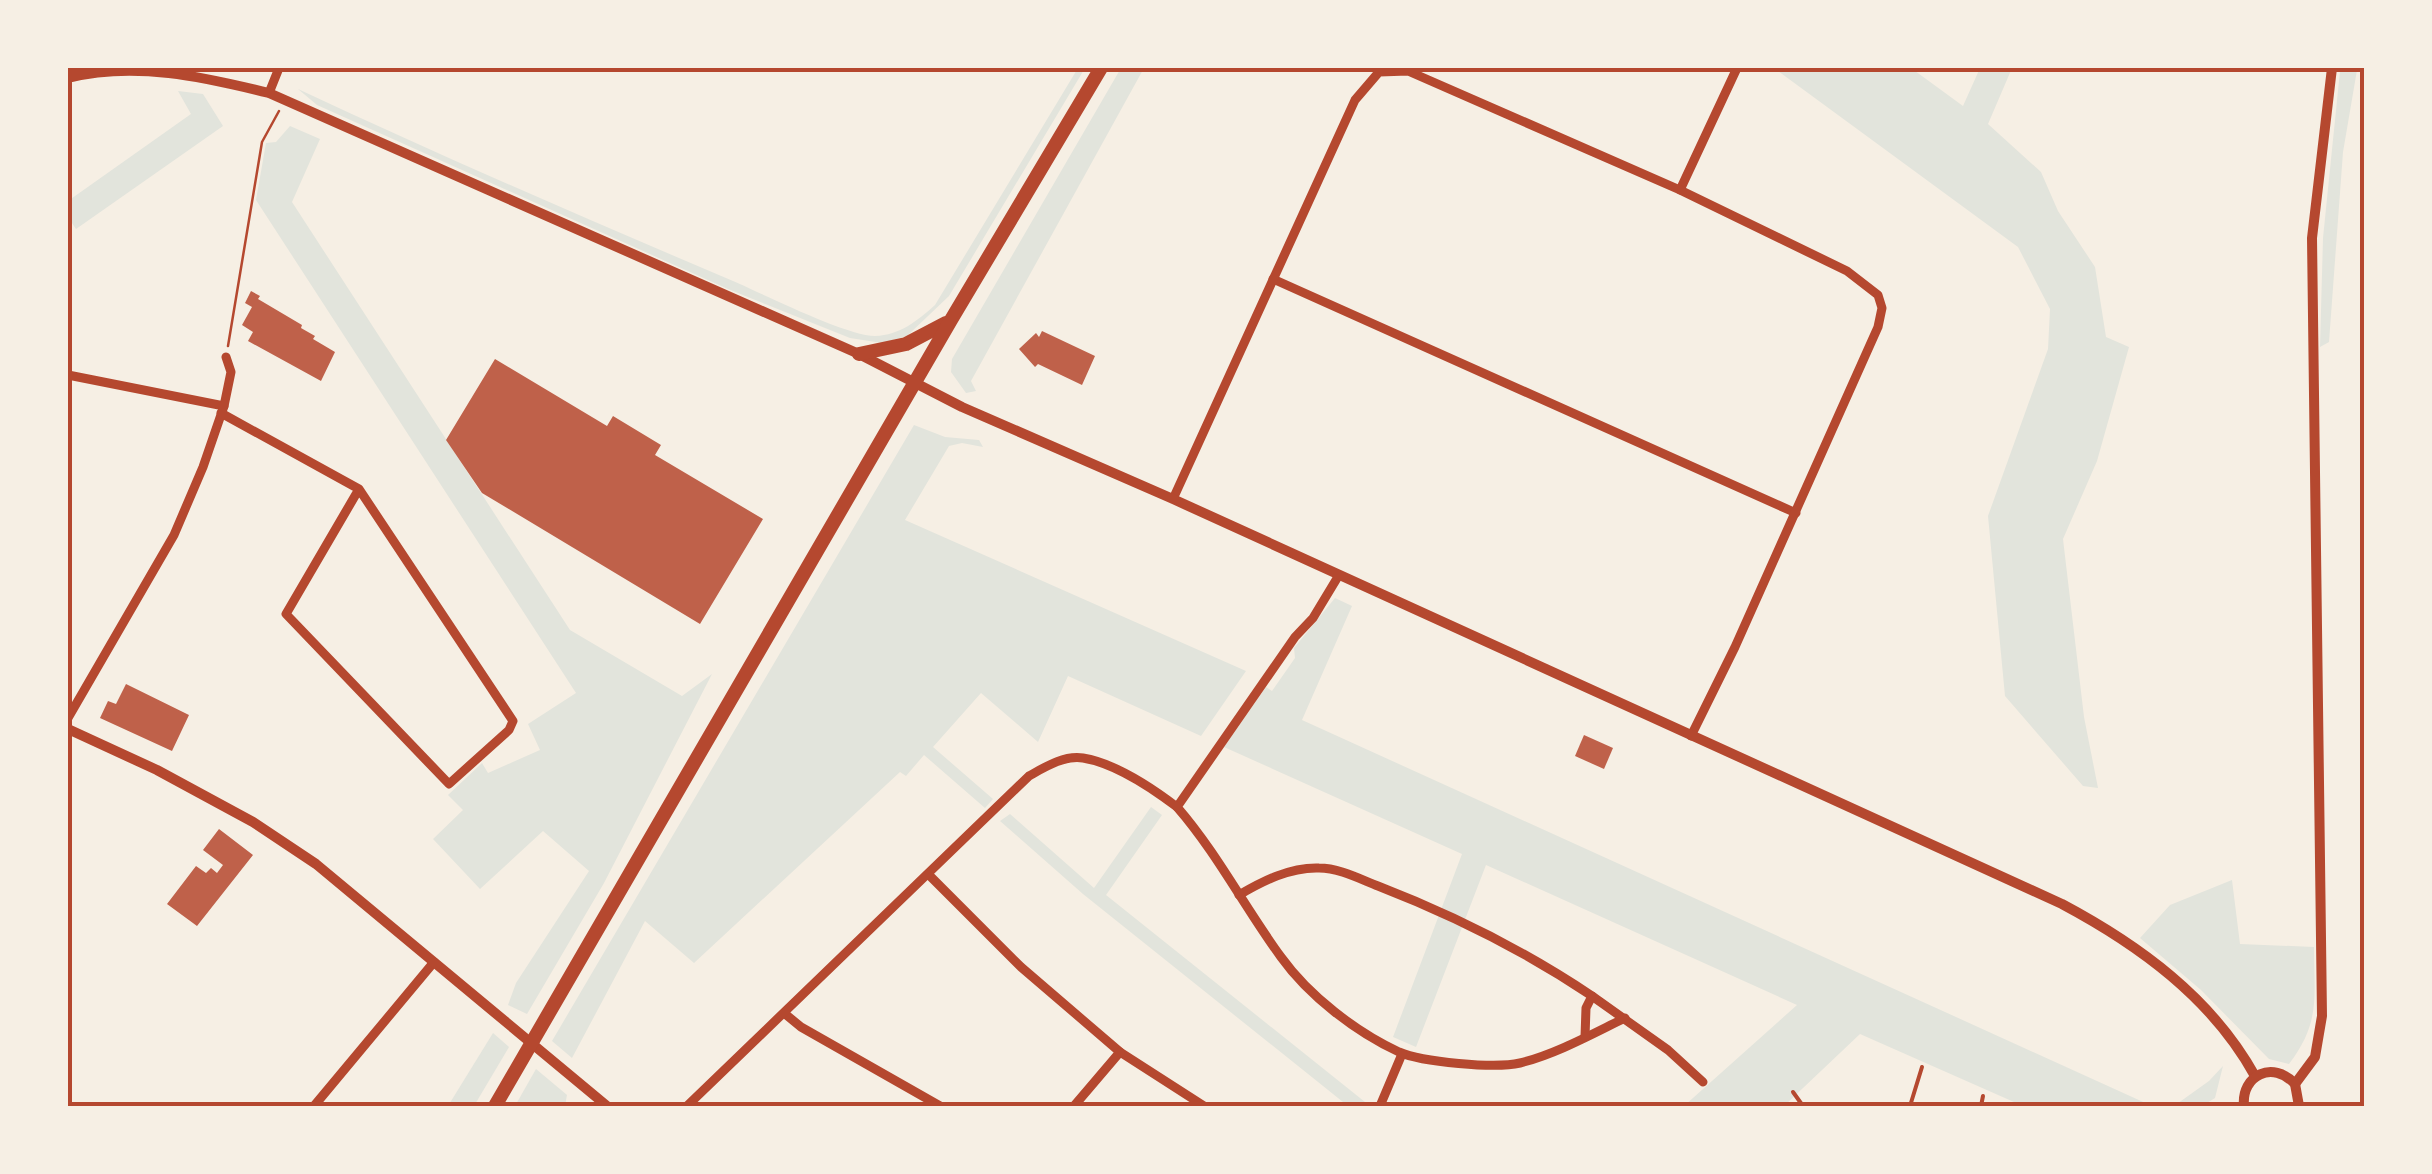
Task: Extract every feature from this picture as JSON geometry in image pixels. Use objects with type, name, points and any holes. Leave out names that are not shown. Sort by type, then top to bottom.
[{"type":"main road","points":[[496,1106],[1101,68]]},
{"type":"main road","points":[[858,354],[906,344],[951,320]]},
{"type":"street","points":[[269,93],[280,68]]},
{"type":"street","points":[[1680,190],[1737,68]]},
{"type":"street","points":[[2295,1084],[2314,1057],[2322,1016],[2312,238],[2332,68]]},
{"type":"street","points":[[68,78],[92,69],[182,74],[269,93],[858,354],[962,408],[1173,499],[2062,904],[2113,932],[2158,964],[2194,996],[2256,1076]]},
{"type":"street","points":[[1173,499],[1354,100],[1379,72],[1408,71],[1680,190],[1847,271],[1878,295],[1882,308],[1878,327],[1796,513],[1690,736]]},
{"type":"street","points":[[1273,278],[1796,513]]},
{"type":"street","points":[[68,718],[174,536],[204,467],[222,410],[231,372],[226,357]]},
{"type":"street","points":[[68,375],[222,410],[360,489],[513,720],[509,730],[449,784],[286,614],[360,489]]},
{"type":"street","points":[[1176,807],[1295,637],[1313,618],[1339,575]]},
{"type":"street","points":[[68,729],[158,770],[253,822],[316,864],[608,1106]]},
{"type":"street","points":[[686,1106],[1029,776],[1062,760],[1081,758],[1109,767],[1176,807],[1200,833],[1283,960],[1350,1023],[1402,1054],[1464,1064],[1518,1064],[1625,1018]]},
{"type":"street","points":[[1239,895],[1285,872],[1320,868],[1409,898],[1494,939],[1592,996],[1703,1082]]},
{"type":"street","points":[[928,876],[1020,967],[1120,1052],[1204,1106]]},
{"type":"street","points":[[314,1106],[434,962]]},
{"type":"street","points":[[1584,1037],[1586,1008],[1592,996]]},
{"type":"street","points":[[784,1013],[940,1106]]},
{"type":"street","points":[[1074,1106],[1120,1052]]},
{"type":"street","points":[[1380,1106],[1402,1054]]},
{"type":"street","points":[[2244,1106],[2245,1088],[2264,1072],[2281,1073],[2295,1084],[2299,1106]]},
{"type":"lane","points":[[1910,1106],[1922,1067]]},
{"type":"lane","points":[[1793,1092],[1803,1106]]},
{"type":"lane","points":[[1981,1106],[1983,1096]]},
{"type":"path","points":[[226,357],[262,142],[284,100]]},
{"type":"shaded area","points":[[1078,68],[1085,68],[949,296],[907,336],[882,343],[850,338],[728,289],[317,105],[298,89],[805,313],[875,336],[900,330],[935,305]]},
{"type":"shaded area","points":[[1121,68],[1144,68],[971,381],[976,391],[966,393],[951,372],[952,359]]},
{"type":"shaded area","points":[[1774,68],[1911,68],[1963,106],[1980,68],[2012,68],[1988,124],[2041,172],[2058,211],[2095,267],[2106,337],[2129,347],[2097,461],[2063,539],[2084,717],[2098,788],[2083,786],[2005,696],[1988,516],[2048,349],[2050,309],[2018,247]]},
{"type":"shaded area","points":[[2343,68],[2357,70],[2343,152],[2329,342],[2320,347],[2323,238]]},
{"type":"shaded area","points":[[178,91],[203,94],[223,126],[76,229],[68,217],[68,201],[191,114]]},
{"type":"shaded area","points":[[290,126],[320,139],[292,202],[570,630],[682,696],[712,674],[604,883],[527,1014],[508,1005],[516,983],[589,871],[543,831],[480,889],[433,839],[463,810],[448,795],[482,763],[488,773],[540,750],[528,724],[576,693],[256,200],[266,143],[276,142]]},
{"type":"shaded area","points":[[914,425],[945,437],[979,440],[983,447],[962,443],[949,446],[905,520],[1246,671],[1201,736],[1068,676],[1038,742],[981,693],[933,747],[993,799],[985,808],[924,755],[906,776],[900,772],[694,963],[645,921],[572,1058],[552,1041]]},
{"type":"shaded area","points":[[1335,598],[1352,606],[1302,720],[2152,1106],[2023,1106],[1860,1034],[1784,1106],[1684,1106],[1797,1005],[1486,865],[1416,1047],[1393,1037],[1462,854],[1224,747],[1266,687],[1272,691],[1295,658],[1294,648]]},
{"type":"shaded area","points":[[1151,807],[1162,815],[1106,895],[1370,1106],[1348,1106],[1083,894],[1000,821],[1010,814],[1094,888]]},
{"type":"shaded area","points":[[2232,880],[2240,944],[2314,947],[2314,1009],[2306,1035],[2289,1064],[2269,1059],[2201,990],[2140,938],[2170,905]]},
{"type":"shaded area","points":[[493,1033],[509,1047],[474,1106],[448,1106]]},
{"type":"shaded area","points":[[2223,1066],[2215,1098],[2202,1106],[2174,1106],[2209,1081]]},
{"type":"shaded area","points":[[536,1069],[567,1095],[565,1106],[515,1106]]},
{"type":"building","points":[[251,291],[335,352],[321,381],[248,341],[253,332],[242,325],[252,307],[245,303]]},
{"type":"building","points":[[1042,331],[1095,356],[1082,385],[1038,364],[1035,367],[1019,349]]},
{"type":"building","points":[[495,359],[607,426],[613,416],[661,445],[655,455],[763,519],[700,624],[482,493],[446,440]]},
{"type":"building","points":[[126,684],[189,715],[172,751],[100,718],[108,701],[116,704]]},
{"type":"building","points":[[1584,735],[1613,748],[1604,769],[1575,756]]},
{"type":"building","points":[[219,829],[253,855],[197,926],[167,904],[196,866],[206,873],[211,868],[217,873],[223,865],[203,850]]}]
